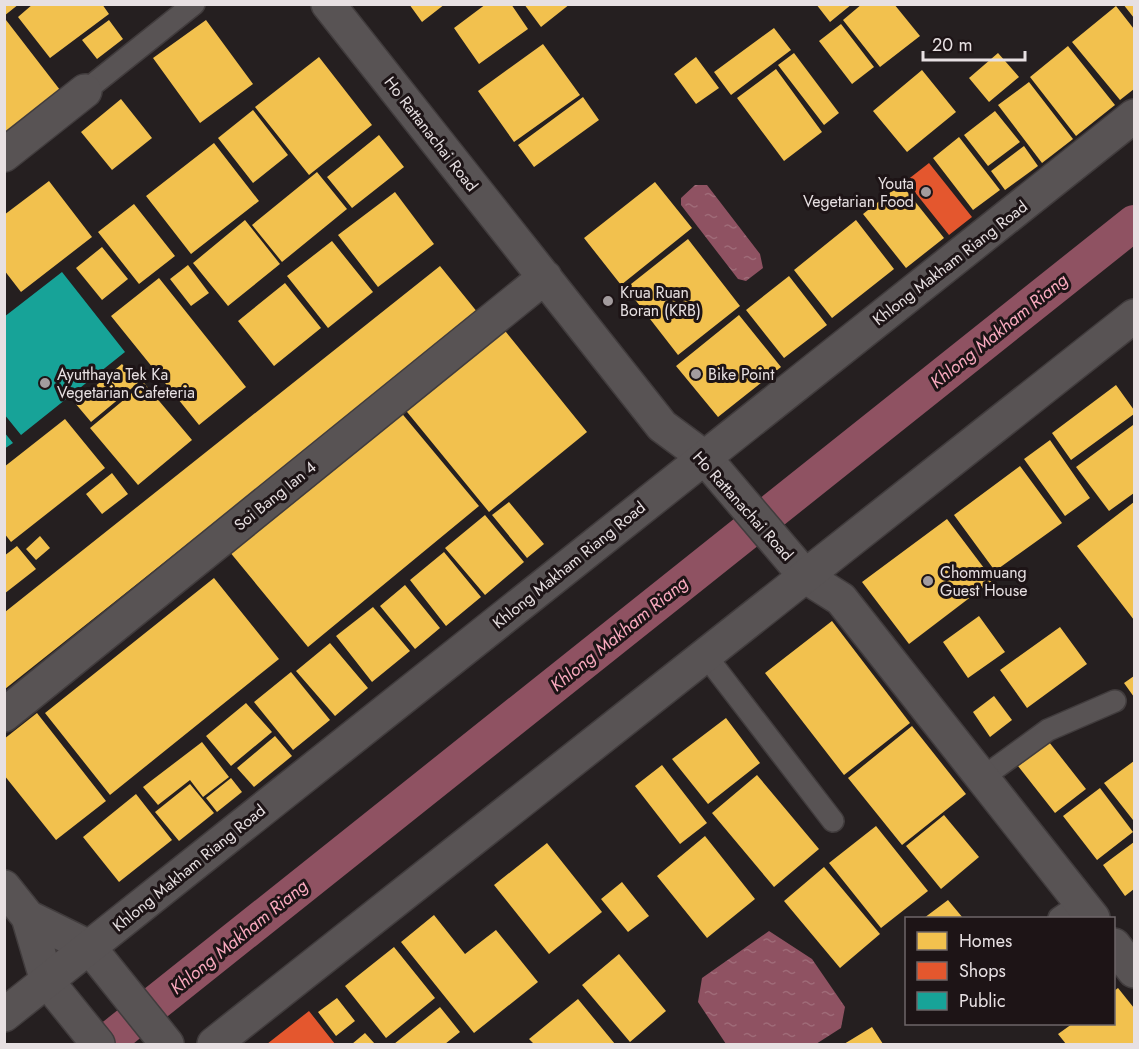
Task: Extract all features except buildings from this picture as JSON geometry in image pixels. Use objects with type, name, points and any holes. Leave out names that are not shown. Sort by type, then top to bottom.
[{"type":"street","name":"Ho Rattanachai Road","points":[[328,4],[662,426],[704,457],[806,577],[841,599],[982,778],[1078,913]]},
{"type":"street","points":[[4,155],[85,91]]},
{"type":"street","name":"Khlong Makham Riang Road","points":[[4,1015],[1134,116]]},
{"type":"street","name":"Soi Bang Ian 4","points":[[4,715],[545,277]]},
{"type":"street","points":[[214,1044],[1134,316]]},
{"type":"street","points":[[4,887],[28,917],[47,981],[98,1044]]},
{"type":"street","points":[[28,917],[89,947],[166,1043]]},
{"type":"street","points":[[1115,947],[1134,971]]},
{"type":"lane","points":[[85,91],[194,4]]},
{"type":"lane","points":[[706,656],[833,821]]},
{"type":"lane","points":[[982,778],[1048,730],[1115,701]]},
{"type":"water","points":[[695,185],[707,185],[760,254],[763,268],[746,281],[738,279],[681,205],[681,198]]},
{"type":"water","points":[[769,931],[812,959],[845,1007],[841,1028],[816,1044],[726,1044],[698,1002],[702,978]]},
{"type":"waterway","name":"Khlong Makham Riang","points":[[104,1044],[1134,223]]},
{"type":"place","name":"Youta Vegetarian Food","points":[[926,192]]},
{"type":"place","name":"Krua Ruan Boran (KRB)","points":[[608,301]]},
{"type":"place","name":"Bike Point","points":[[696,374]]},
{"type":"place","name":"Ayutthaya Tek Ka Vegetarian Cafeteria","points":[[45,383]]},
{"type":"place","name":"Chommuang Guest House","points":[[928,581]]}]
